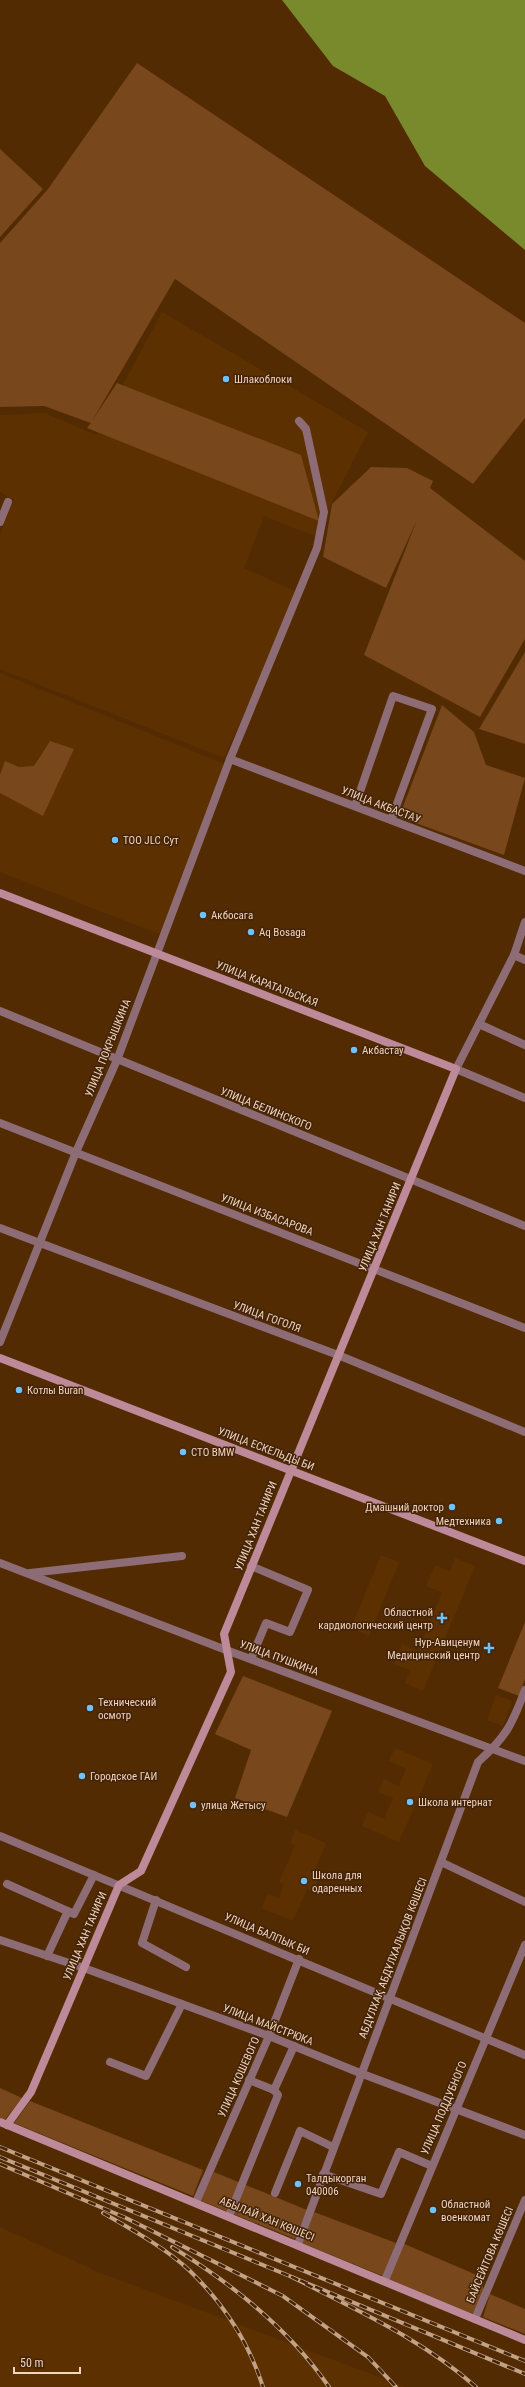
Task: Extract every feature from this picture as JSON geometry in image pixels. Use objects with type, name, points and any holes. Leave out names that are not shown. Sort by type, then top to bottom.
[{"type":"street","name":"УЛИЦА ПОКРЫШКИНА","points":[[0,1342],[76,1152],[117,1060],[230,759],[317,548],[324,512],[306,429],[299,421]]},
{"type":"street","points":[[0,522],[2,511],[8,502]]},
{"type":"street","points":[[355,806],[393,696],[432,709],[391,820]]},
{"type":"street","name":"УЛИЦА АКБАСТАУ","points":[[230,759],[525,871]]},
{"type":"street","name":"УЛИЦА КАРАТАЛЬСКАЯ","points":[[0,892],[525,1098]]},
{"type":"street","name":"УЛИЦА ХАН ТАНИРИ","points":[[3,2123],[31,2092],[119,1885],[141,1871],[231,1672],[224,1634],[290,1470],[456,1070],[514,955],[525,922]]},
{"type":"street","points":[[514,955],[525,960]]},
{"type":"street","name":"УЛИЦА БЕЛИНСКОГО","points":[[0,1011],[525,1226]]},
{"type":"street","points":[[479,1024],[525,1044]]},
{"type":"street","name":"УЛИЦА ИЗБАСАРОВА","points":[[0,1123],[525,1328]]},
{"type":"street","name":"УЛИЦА ГОГОЛЯ","points":[[0,1228],[39,1244],[338,1355],[525,1432]]},
{"type":"street","name":"УЛИЦА ЕСКЕЛЬДЫ БИ","points":[[0,1358],[525,1561]]},
{"type":"street","name":"УЛИЦА ПУШКИНА","points":[[27,1573],[182,1556]]},
{"type":"street","name":"УЛИЦА ПУШКИНА","points":[[0,1563],[226,1650],[494,1748],[525,1761]]},
{"type":"street","points":[[251,1566],[308,1590],[290,1632],[266,1623],[251,1659]]},
{"type":"street","name":"АБДҰЛХАҚ АБДҰЛХАЛЫҚОВ КӨШЕСІ","points":[[298,2244],[360,2074],[478,1762],[494,1748],[511,1727],[525,1690]]},
{"type":"street","name":"УЛИЦА БАЛПЫК БИ","points":[[0,1836],[390,1997],[525,2055]]},
{"type":"street","points":[[441,1862],[525,1902]]},
{"type":"street","points":[[7,1884],[74,1914],[94,1875]]},
{"type":"street","points":[[156,1900],[142,1943],[186,1967]]},
{"type":"street","points":[[47,1956],[68,1911]]},
{"type":"street","name":"УЛИЦА МАЙСТРЮКА","points":[[0,1940],[84,1968],[269,2036],[360,2074],[525,2135]]},
{"type":"street","name":"УЛИЦА ПОДДУБНОГО","points":[[385,2280],[525,1945]]},
{"type":"street","name":"УЛИЦА КОШЕВОГО","points":[[196,2202],[269,2036],[299,1960]]},
{"type":"street","points":[[110,2062],[146,2076],[182,2004]]},
{"type":"street","points":[[274,2090],[294,2046]]},
{"type":"street","points":[[229,2216],[278,2095],[274,2090],[249,2080]]},
{"type":"street","name":"АБЫЛАЙ ХАН КӨШЕСІ","points":[[3,2123],[385,2280],[525,2340]]},
{"type":"street","points":[[275,2193],[300,2131],[333,2147]]},
{"type":"street","points":[[323,2174],[381,2194],[399,2152],[432,2166]]},
{"type":"street","name":"БАЙСЕЙІТОВА КӨШЕСІ","points":[[475,2319],[524,2206]]},
{"type":"shaded area","points":[[282,0],[525,0],[525,250],[425,166],[385,96],[333,66]]},
{"type":"shaded area","points":[[137,63],[525,323],[525,418],[473,484],[175,279],[92,421],[117,383],[301,455],[319,521],[87,428],[91,423],[44,406],[0,407],[0,243],[48,189]]},
{"type":"shaded area","points":[[0,149],[43,189],[0,237]]},
{"type":"shaded area","points":[[162,312],[368,432],[315,536],[264,516],[244,568],[299,593],[224,758],[0,669],[0,533],[14,500],[0,492],[0,415],[45,413],[96,435]]},
{"type":"shaded area","points":[[371,467],[407,468],[433,481],[430,488],[525,561],[525,639],[480,717],[364,655],[417,520],[386,588],[323,557],[332,504]]},
{"type":"shaded area","points":[[525,652],[525,744],[479,729]]},
{"type":"shaded area","name":"ТОО JLC Сут","points":[[0,673],[227,765],[164,936],[0,872]]},
{"type":"shaded area","points":[[442,705],[474,732],[486,765],[525,778],[504,855],[399,817]]},
{"type":"shaded area","points":[[50,741],[74,749],[43,816],[0,793],[0,775],[5,761],[19,767],[34,766]]},
{"type":"shaded area","points":[[381,1555],[399,1562],[369,1636],[351,1628]]},
{"type":"shaded area","name":"Областной кардиологический центр","points":[[455,1558],[475,1566],[423,1691],[405,1683],[410,1670],[394,1664],[402,1644],[418,1651],[442,1592],[426,1586],[435,1565],[450,1571]]},
{"type":"shaded area","points":[[525,1622],[525,1679],[519,1696],[498,1688]]},
{"type":"shaded area","points":[[243,1676],[332,1711],[287,1817],[235,1798],[251,1750],[215,1734]]},
{"type":"shaded area","points":[[496,1695],[512,1701],[503,1726],[487,1720]]},
{"type":"shaded area","points":[[395,1748],[433,1764],[399,1842],[362,1826],[368,1812],[384,1819],[393,1798],[378,1792],[384,1779],[399,1786],[406,1769],[389,1761]]},
{"type":"shaded area","points":[[295,1830],[326,1843],[313,1875],[319,1878],[313,1891],[307,1889],[293,1921],[262,1908],[268,1894],[279,1898],[284,1884],[279,1882],[295,1845],[290,1843]]},
{"type":"shaded area","points":[[0,2088],[22,2098],[4,2121],[0,2119]]},
{"type":"shaded area","points":[[30,2101],[203,2170],[193,2196],[14,2123]]},
{"type":"shaded area","points":[[214,2172],[307,2210],[295,2239],[199,2200]]},
{"type":"shaded area","points":[[314,2212],[396,2243],[383,2276],[302,2243]]},
{"type":"shaded area","points":[[0,2227],[98,2272],[406,2387],[0,2387]]},
{"type":"shaded area","points":[[400,2242],[479,2276],[484,2290],[473,2314],[388,2279]]},
{"type":"shaded area","points":[[490,2294],[525,2309],[525,2334],[483,2317]]},
{"type":"railway","points":[[0,2147],[525,2361]]},
{"type":"railway","points":[[0,2157],[292,2277]]},
{"type":"railway","points":[[0,2164],[126,2218],[283,2296],[368,2357],[396,2387]]},
{"type":"railway","points":[[103,2213],[171,2255],[202,2283],[234,2324],[250,2355],[263,2387]]},
{"type":"railway","points":[[172,2247],[216,2276],[258,2309],[296,2346],[329,2387]]},
{"type":"railway","points":[[476,2387],[433,2354],[388,2326],[292,2277],[525,2374]]},
{"type":"place","name":"Шлакоблоки","points":[[226,379]]},
{"type":"place","name":"ТОО JLC Сут","points":[[115,840]]},
{"type":"place","name":"Акбосага","points":[[203,915]]},
{"type":"place","name":"Aq Bosaga","points":[[251,932]]},
{"type":"place","name":"Акбастау","points":[[354,1050]]},
{"type":"place","name":"Котлы Buran","points":[[19,1390]]},
{"type":"place","name":"СТО BMW","points":[[183,1452]]},
{"type":"place","name":"Дмашний доктор","points":[[452,1507]]},
{"type":"place","name":"Медтехника","points":[[499,1521]]},
{"type":"place","name":"Областной кардиологический центр","points":[[442,1618]]},
{"type":"place","name":"Нур-Авиценум Медицинский центр","points":[[489,1648]]},
{"type":"place","name":"Технический осмотр","points":[[90,1708]]},
{"type":"place","name":"Городское ГАИ","points":[[82,1776]]},
{"type":"place","name":"Школа интернат","points":[[410,1802]]},
{"type":"place","name":"улица Жетысу","points":[[193,1805]]},
{"type":"place","name":"Школа для одаренных","points":[[304,1881]]},
{"type":"place","name":"Талдыкорган 040006","points":[[298,2184]]},
{"type":"place","name":"Областной военкомат","points":[[433,2210]]}]
